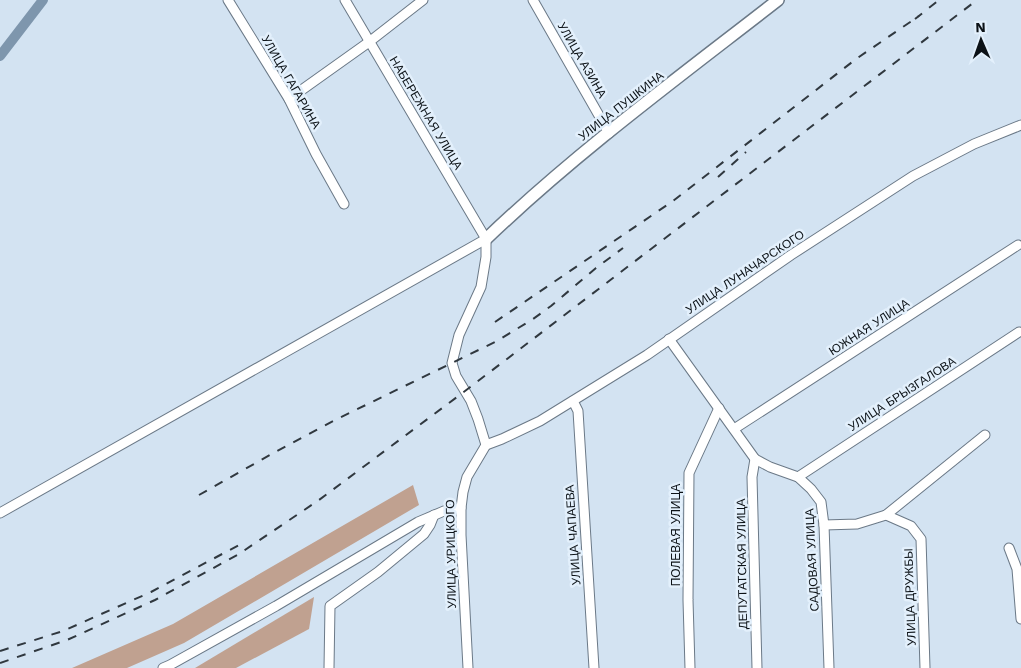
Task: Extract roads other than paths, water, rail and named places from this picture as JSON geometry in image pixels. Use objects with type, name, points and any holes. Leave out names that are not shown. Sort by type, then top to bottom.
[{"type":"main road","name":"УЛИЦА ПУШКИНА","points":[[486,239],[523,203],[778,0]]},
{"type":"street","name":"УЛИЦА ГАГАРИНА","points":[[228,0],[289,99],[316,154],[344,204]]},
{"type":"street","name":"НАБЕРЕЖНАЯ УЛИЦА","points":[[344,0],[486,239]]},
{"type":"street","points":[[289,99],[369,42],[423,0]]},
{"type":"street","name":"УЛИЦА АЗИНА","points":[[533,0],[609,133]]},
{"type":"street","name":"УЛИЦА ЛУНАЧАРСКОГО","points":[[486,445],[540,421],[647,355],[791,255],[913,176],[974,144],[1021,125]]},
{"type":"street","points":[[0,513],[486,239],[486,256],[481,287],[459,335],[452,363],[456,376],[471,401],[486,445]]},
{"type":"street","name":"ЮЖНАЯ УЛИЦА","points":[[734,429],[1018,245]]},
{"type":"street","name":"УЛИЦА БРЫЗГАЛОВА","points":[[798,477],[1019,332]]},
{"type":"street","points":[[670,340],[755,459]]},
{"type":"street","name":"УЛИЦА ЧАПАЕВА","points":[[573,401],[578,411],[594,668]]},
{"type":"street","name":"ПОЛЕВАЯ УЛИЦА","points":[[690,668],[688,600],[689,473],[719,408]]},
{"type":"street","points":[[824,525],[857,524],[886,515],[986,435]]},
{"type":"street","name":"УЛИЦА УРИЦКОГО","points":[[468,668],[461,535],[462,492],[467,477],[486,445]]},
{"type":"street","name":"САДОВАЯ УЛИЦА","points":[[755,459],[770,467],[798,477],[821,502],[824,525],[829,668]]},
{"type":"street","name":"ДЕПУТАТСКАЯ УЛИЦА","points":[[755,459],[752,477],[757,668]]},
{"type":"street","points":[[163,668],[276,606],[418,522],[434,515],[461,508]]},
{"type":"street","points":[[328,668],[330,606],[378,572],[424,534],[434,515]]},
{"type":"street","name":"УЛИЦА ДРУЖБЫ","points":[[886,515],[911,526],[921,539],[925,668]]},
{"type":"street","points":[[1009,548],[1017,569],[1021,619]]},
{"type":"waterway","points":[[0,56],[43,0]]},
{"type":"railway","points":[[915,19],[939,0]]},
{"type":"railway","points":[[0,663],[67,640],[155,600],[239,554],[319,500],[465,391],[977,0]]},
{"type":"railway","points":[[495,322],[673,201],[856,59],[919,16]]},
{"type":"railway","points":[[718,177],[746,152]]},
{"type":"railway","points":[[199,495],[335,420],[497,341],[551,306],[623,248]]},
{"type":"railway","points":[[0,651],[63,631],[151,592],[239,545]]}]
